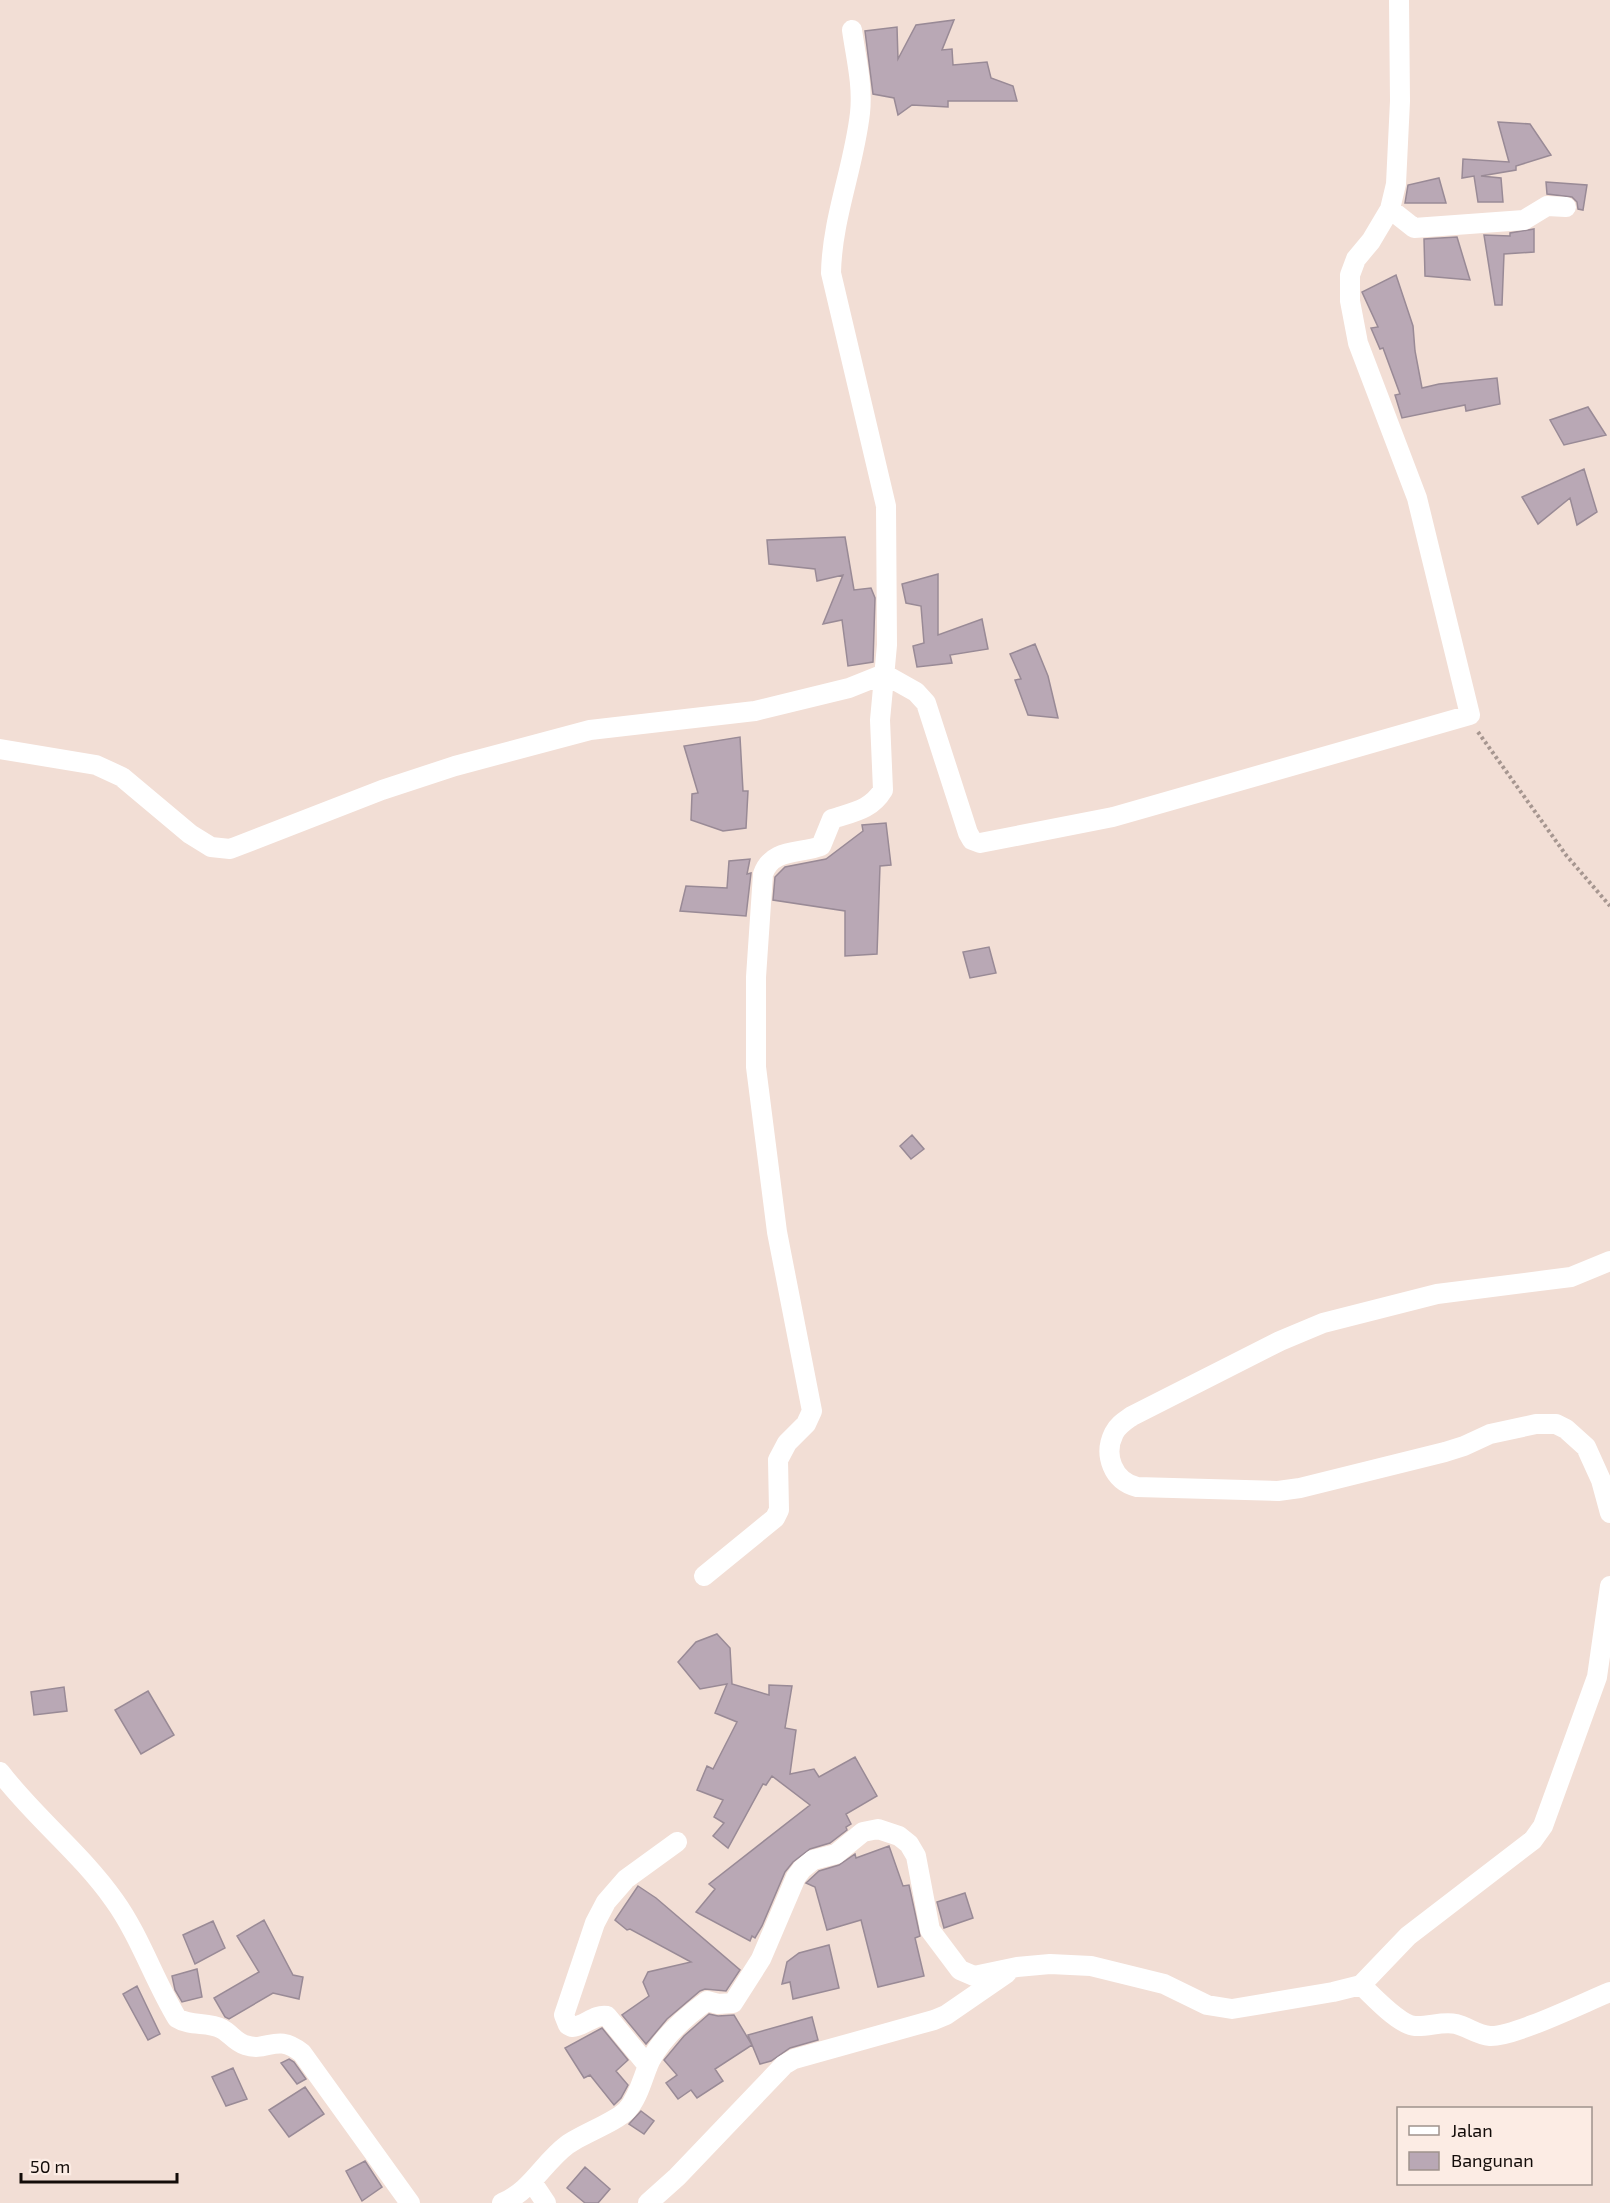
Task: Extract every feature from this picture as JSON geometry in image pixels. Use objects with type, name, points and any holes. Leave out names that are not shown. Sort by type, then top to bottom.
[{"type":"street","points":[[884,674],[916,692],[926,703],[968,833],[972,840],[980,843],[1113,817],[1470,715],[1417,498],[1358,343],[1350,301],[1350,275],[1356,259],[1371,241],[1390,209],[1396,184],[1400,101],[1399,0]]},
{"type":"street","points":[[704,1576],[775,1518],[779,1502],[778,1460],[787,1443],[806,1425],[812,1411],[777,1232],[756,1067],[756,978],[763,874],[766,866],[773,859],[785,853],[821,846],[832,819],[862,811],[878,798],[883,790],[880,720],[887,645],[884,493],[831,273],[832,243],[854,152],[860,113],[860,75],[852,30]]},
{"type":"street","points":[[1390,209],[1414,228],[1524,220],[1547,206],[1566,207]]},
{"type":"street","points":[[0,749],[96,765],[122,777],[190,834],[212,847],[230,849],[382,790],[455,766],[590,730],[755,711],[849,688],[884,674]]},
{"type":"street","points":[[1610,1262],[1571,1277],[1437,1294],[1307,1329],[1132,1416],[1120,1424],[1115,1431],[1108,1451],[1114,1471],[1120,1479],[1137,1487],[1278,1491],[1300,1488],[1444,1452],[1490,1434],[1547,1423],[1566,1429],[1586,1447],[1601,1480],[1610,1513]]},
{"type":"street","points":[[502,2203],[515,2198],[566,2146],[626,2112],[636,2098],[648,2066],[660,2044],[671,2032],[707,2001],[718,2004],[733,2003],[761,1959],[796,1877],[802,1869],[813,1860],[836,1854],[863,1832],[878,1829],[887,1831],[899,1836],[909,1844],[916,1856],[930,1930],[960,1970],[974,1976],[1017,1966],[1050,1964],[1091,1966],[1164,1984],[1208,2005],[1232,2009],[1361,1985],[1408,1936],[1533,1839],[1543,1826],[1597,1677],[1610,1586]]},
{"type":"street","points":[[0,1772],[15,1792],[96,1876],[115,1900],[177,2018],[185,2023],[222,2029],[246,2046],[285,2043],[293,2045],[302,2053],[410,2203]]},
{"type":"street","points":[[648,2066],[607,2016],[600,2015],[581,2026],[572,2027],[568,2025],[564,2015],[595,1923],[606,1902],[626,1878],[677,1842]]},
{"type":"street","points":[[648,2203],[677,2177],[784,2065],[800,2058],[946,2015],[1017,1966]]},
{"type":"street","points":[[1361,1985],[1398,2019],[1412,2026],[1456,2024],[1480,2034],[1493,2036],[1518,2030],[1610,1992]]},
{"type":"street","points":[[532,2182],[546,2203]]},
{"type":"path","points":[[1470,715],[1476,730],[1566,855],[1610,906]]},
{"type":"building","points":[[954,20],[942,50],[952,49],[953,65],[987,62],[991,78],[1013,86],[1017,101],[948,101],[948,107],[912,105],[898,115],[894,98],[873,94],[865,31],[897,27],[898,59],[916,25]]},
{"type":"building","points":[[1498,122],[1530,124],[1551,155],[1516,166],[1516,170],[1481,176],[1501,178],[1503,202],[1478,202],[1474,176],[1462,178],[1463,159],[1509,162]]},
{"type":"building","points":[[1439,178],[1446,203],[1405,203],[1408,185]]},
{"type":"building","points":[[1546,182],[1587,185],[1583,210],[1578,209],[1577,202],[1572,197],[1547,194]]},
{"type":"building","points":[[1534,229],[1534,252],[1504,254],[1502,305],[1495,305],[1484,235],[1510,236],[1510,233]]},
{"type":"building","points":[[1457,237],[1470,280],[1425,276],[1424,239]]},
{"type":"building","points":[[1396,275],[1413,326],[1422,388],[1497,378],[1500,404],[1466,411],[1465,405],[1402,418],[1395,395],[1400,394],[1383,348],[1380,349],[1371,328],[1378,327],[1362,292]]},
{"type":"building","points":[[1588,407],[1606,435],[1564,445],[1550,420]]},
{"type":"building","points":[[1584,469],[1597,512],[1577,525],[1570,498],[1538,524],[1522,497]]},
{"type":"building","points":[[845,537],[854,590],[871,588],[875,598],[873,662],[848,666],[842,620],[823,624],[843,575],[817,581],[815,569],[769,564],[767,540]]},
{"type":"building","points":[[938,574],[938,635],[982,619],[988,649],[950,655],[952,663],[917,667],[913,646],[924,643],[921,606],[906,603],[902,584]]},
{"type":"building","points":[[1035,644],[1048,676],[1058,718],[1028,715],[1015,680],[1021,679],[1010,654]]},
{"type":"building","points":[[740,737],[743,791],[748,791],[746,828],[723,831],[691,820],[692,794],[698,793],[684,746]]},
{"type":"building","points":[[886,823],[891,865],[880,866],[877,954],[845,956],[845,911],[773,900],[775,877],[785,867],[826,859],[863,831],[862,825]]},
{"type":"building","points":[[750,859],[747,874],[751,873],[746,916],[680,911],[686,886],[727,888],[729,861]]},
{"type":"building","points":[[989,947],[996,973],[970,978],[963,952]]},
{"type":"building","points":[[912,1135],[924,1149],[911,1159],[900,1146]]},
{"type":"building","points":[[717,1634],[730,1648],[732,1684],[769,1695],[769,1685],[792,1686],[785,1728],[796,1730],[790,1774],[814,1769],[819,1777],[855,1757],[877,1796],[846,1814],[851,1824],[846,1827],[847,1830],[830,1843],[810,1849],[793,1862],[785,1872],[762,1926],[755,1938],[752,1936],[750,1941],[696,1912],[715,1889],[709,1884],[810,1805],[772,1776],[766,1785],[763,1784],[728,1848],[713,1836],[724,1823],[714,1817],[723,1800],[697,1790],[707,1766],[713,1769],[737,1722],[715,1713],[727,1684],[700,1689],[678,1662],[696,1642]]},
{"type":"building","points":[[64,1687],[67,1711],[34,1715],[31,1692]]},
{"type":"building","points":[[148,1691],[174,1735],[141,1754],[115,1710]]},
{"type":"building","points":[[889,1846],[903,1886],[909,1885],[920,1936],[915,1938],[924,1976],[878,1987],[861,1920],[827,1930],[815,1887],[806,1883],[819,1871],[839,1865],[855,1854],[856,1858]]},
{"type":"building","points":[[638,1886],[656,1898],[740,1970],[726,1991],[705,1989],[700,1991],[667,2019],[646,2044],[622,2015],[649,1996],[643,1982],[648,1972],[691,1962],[630,1929],[627,1930],[615,1920]]},
{"type":"building","points":[[965,1893],[973,1918],[944,1928],[937,1902]]},
{"type":"building","points":[[264,1920],[293,1975],[303,1977],[299,1999],[273,1993],[229,2019],[225,2017],[214,1998],[259,1972],[237,1936]]},
{"type":"building","points":[[213,1921],[225,1948],[195,1964],[183,1935]]},
{"type":"building","points":[[829,1945],[839,1988],[793,1999],[790,1982],[782,1984],[787,1962],[799,1953]]},
{"type":"building","points":[[197,1969],[202,1997],[182,2002],[175,1990],[172,1976]]},
{"type":"building","points":[[137,1986],[160,2034],[148,2040],[123,1994]]},
{"type":"building","points":[[709,2014],[734,2015],[752,2045],[715,2069],[723,2081],[697,2098],[691,2090],[678,2099],[666,2083],[677,2075],[664,2060],[684,2036]]},
{"type":"building","points":[[812,2017],[818,2040],[790,2048],[771,2061],[760,2064],[748,2035]]},
{"type":"building","points":[[602,2028],[628,2060],[616,2071],[628,2085],[614,2105],[590,2075],[584,2078],[565,2048]]},
{"type":"building","points":[[289,2059],[294,2062],[306,2079],[297,2084],[281,2063]]},
{"type":"building","points":[[233,2068],[247,2099],[226,2106],[212,2077]]},
{"type":"building","points":[[305,2087],[324,2114],[289,2137],[269,2110]]},
{"type":"building","points":[[641,2111],[654,2121],[644,2134],[629,2124]]},
{"type":"building","points":[[365,2161],[382,2187],[362,2201],[346,2171]]},
{"type":"building","points":[[585,2167],[610,2189],[598,2203],[585,2203],[567,2188]]}]
